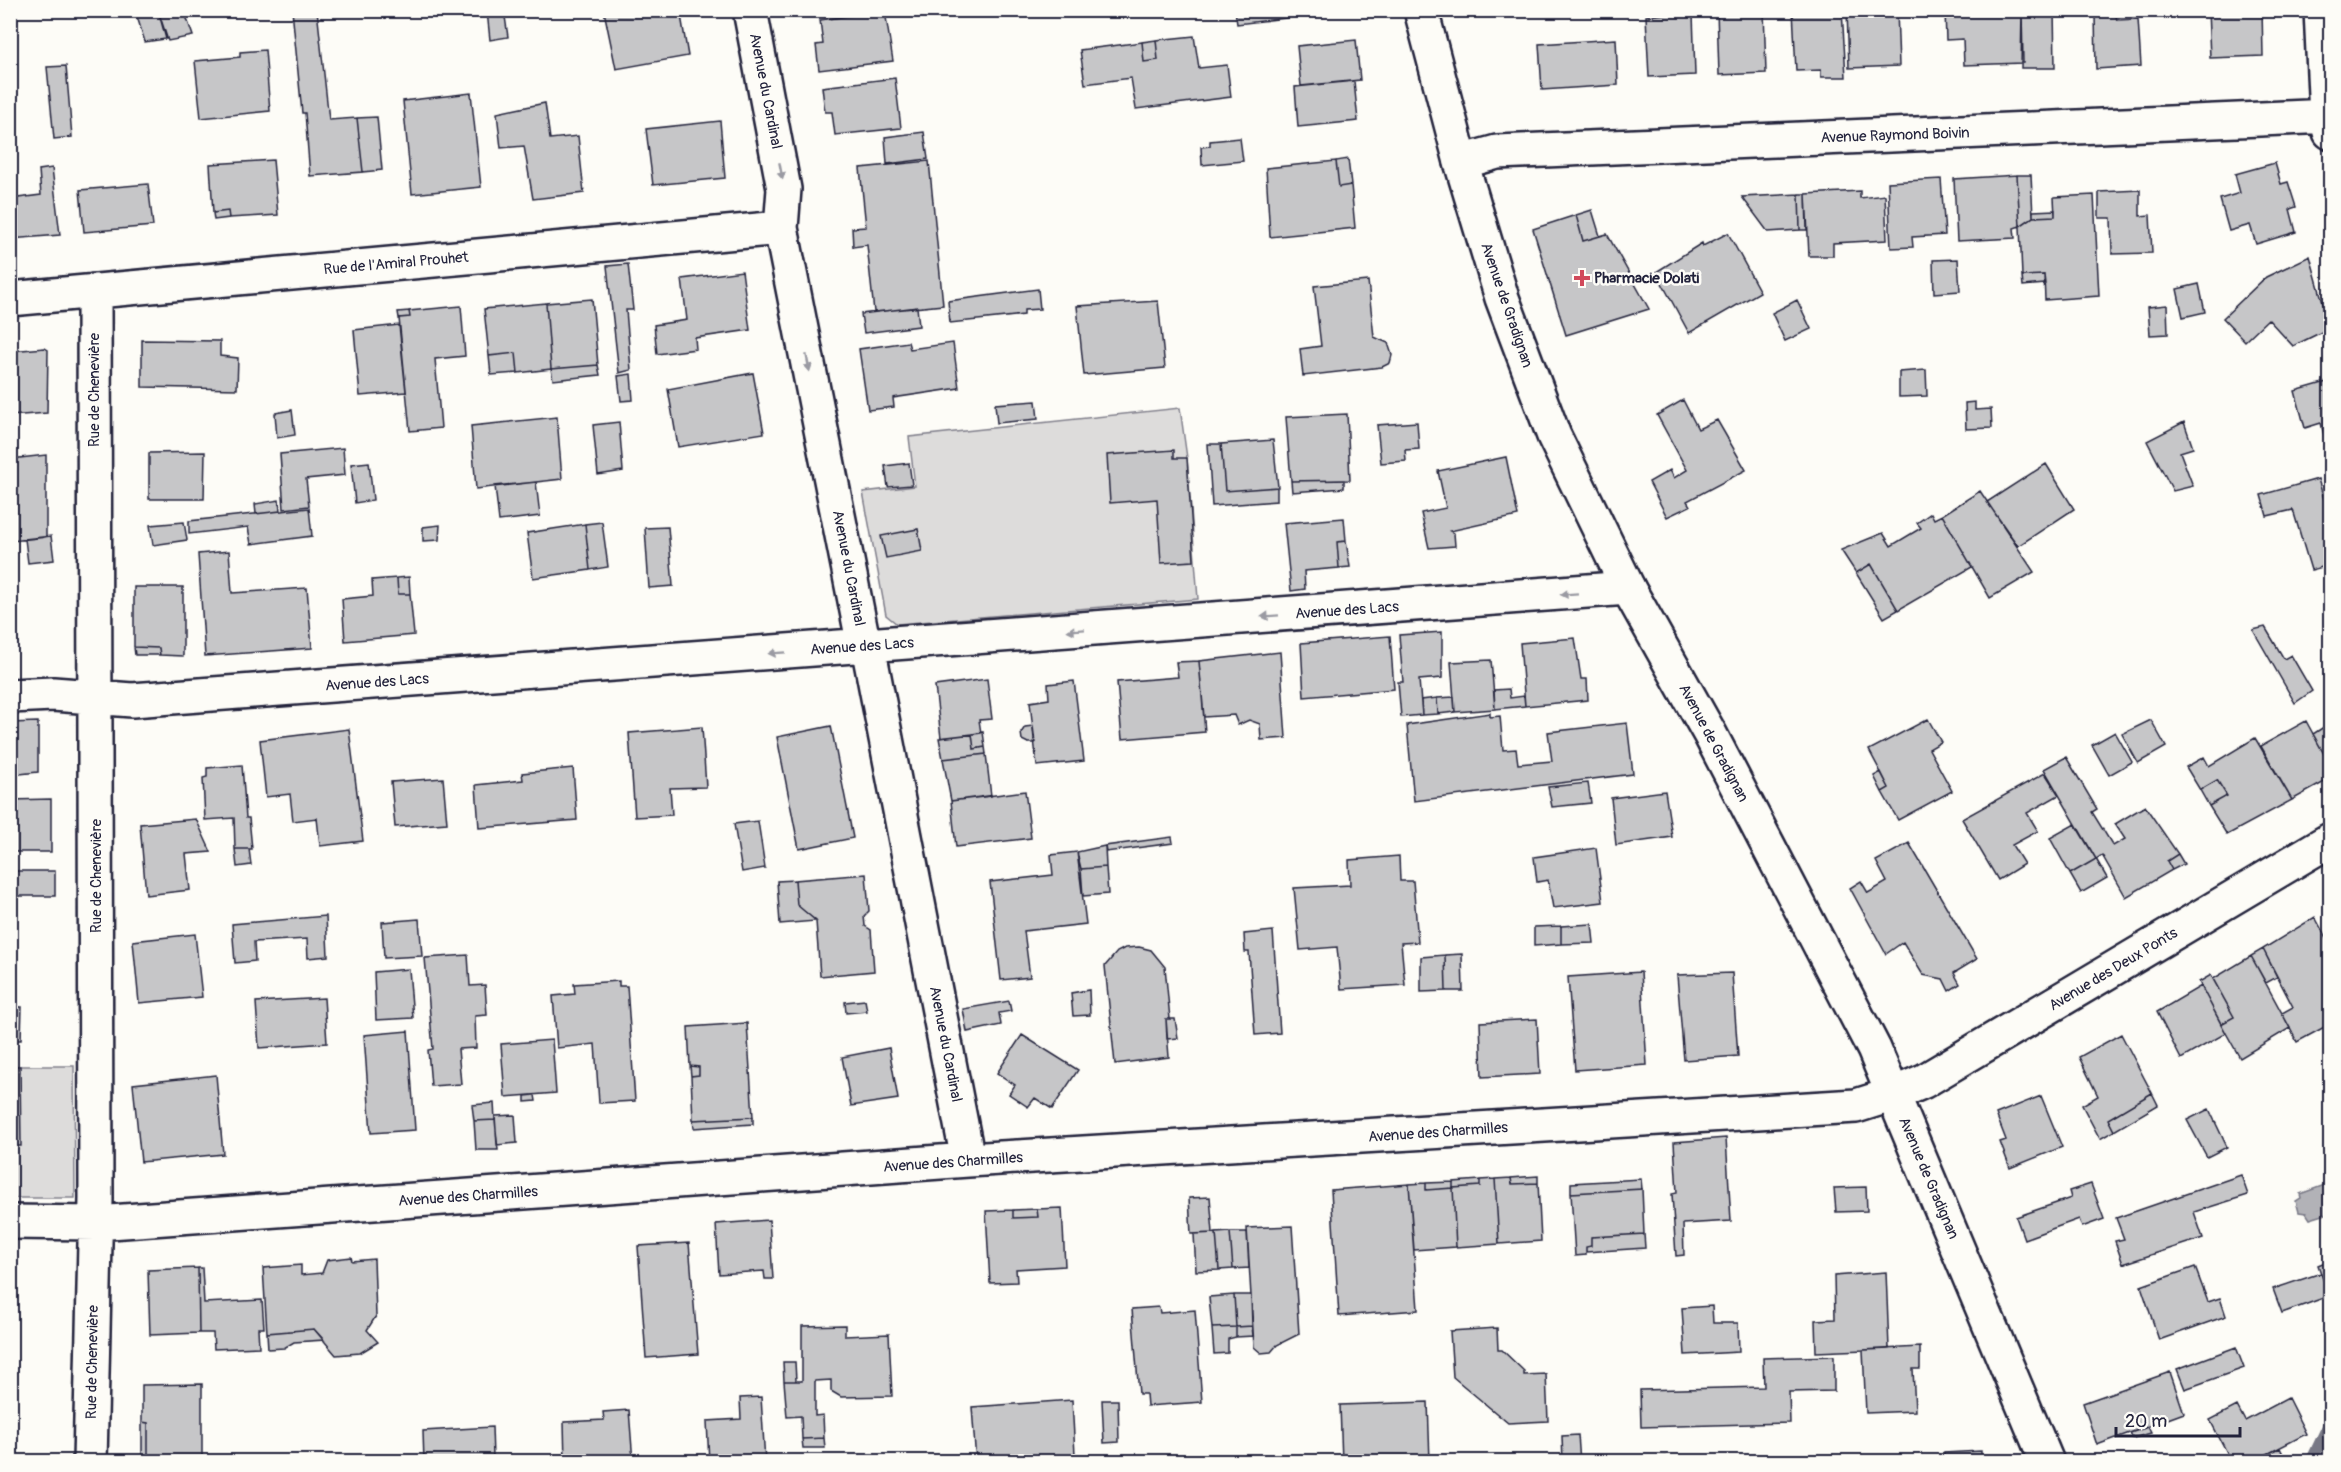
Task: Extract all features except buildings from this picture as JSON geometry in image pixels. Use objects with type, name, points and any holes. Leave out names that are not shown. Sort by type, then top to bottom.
[{"type":"street","name":"Avenue du Cardinal","points":[[750,10],[784,189],[781,228],[861,631],[868,646],[968,1160]]},
{"type":"street","name":"Avenue de Gradignan","points":[[1421,10],[1461,162],[1502,298],[1554,436],[1628,588],[1710,734],[1874,1049],[2047,1461]]},
{"type":"street","points":[[2321,10],[2329,121]]},
{"type":"street","name":"Avenue Raymond Boivin","points":[[1461,162],[1497,152],[2329,121]]},
{"type":"street","name":"Rue de l'Amiral Prouhet","points":[[10,299],[781,228]]},
{"type":"street","name":"Rue de Chenevière","points":[[90,1461],[96,1223],[94,291]]},
{"type":"street","name":"Avenue des Lacs","points":[[10,696],[53,694],[132,700],[1628,588]]},
{"type":"street","name":"Avenue des Deux Ponts","points":[[1894,1094],[1924,1080],[2331,840]]},
{"type":"street","name":"Avenue des Charmilles","points":[[10,1222],[96,1223],[968,1160],[1856,1106],[1894,1094]]},
{"type":"shaded area","points":[[1180,408],[1187,458],[1198,599],[897,624],[886,615],[863,492],[915,486],[909,437]]},
{"type":"shaded area","points":[[11,1066],[74,1066],[75,1198],[11,1198]]},
{"type":"shaded area","points":[[2330,1183],[2330,1213],[2310,1219],[2306,1213],[2299,1212],[2296,1201],[2301,1198],[2300,1194]]},
{"type":"waterway","points":[[2311,1462],[2330,1422]]},
{"type":"place","name":"Pharmacie Dolati","points":[[1582,278]]}]
